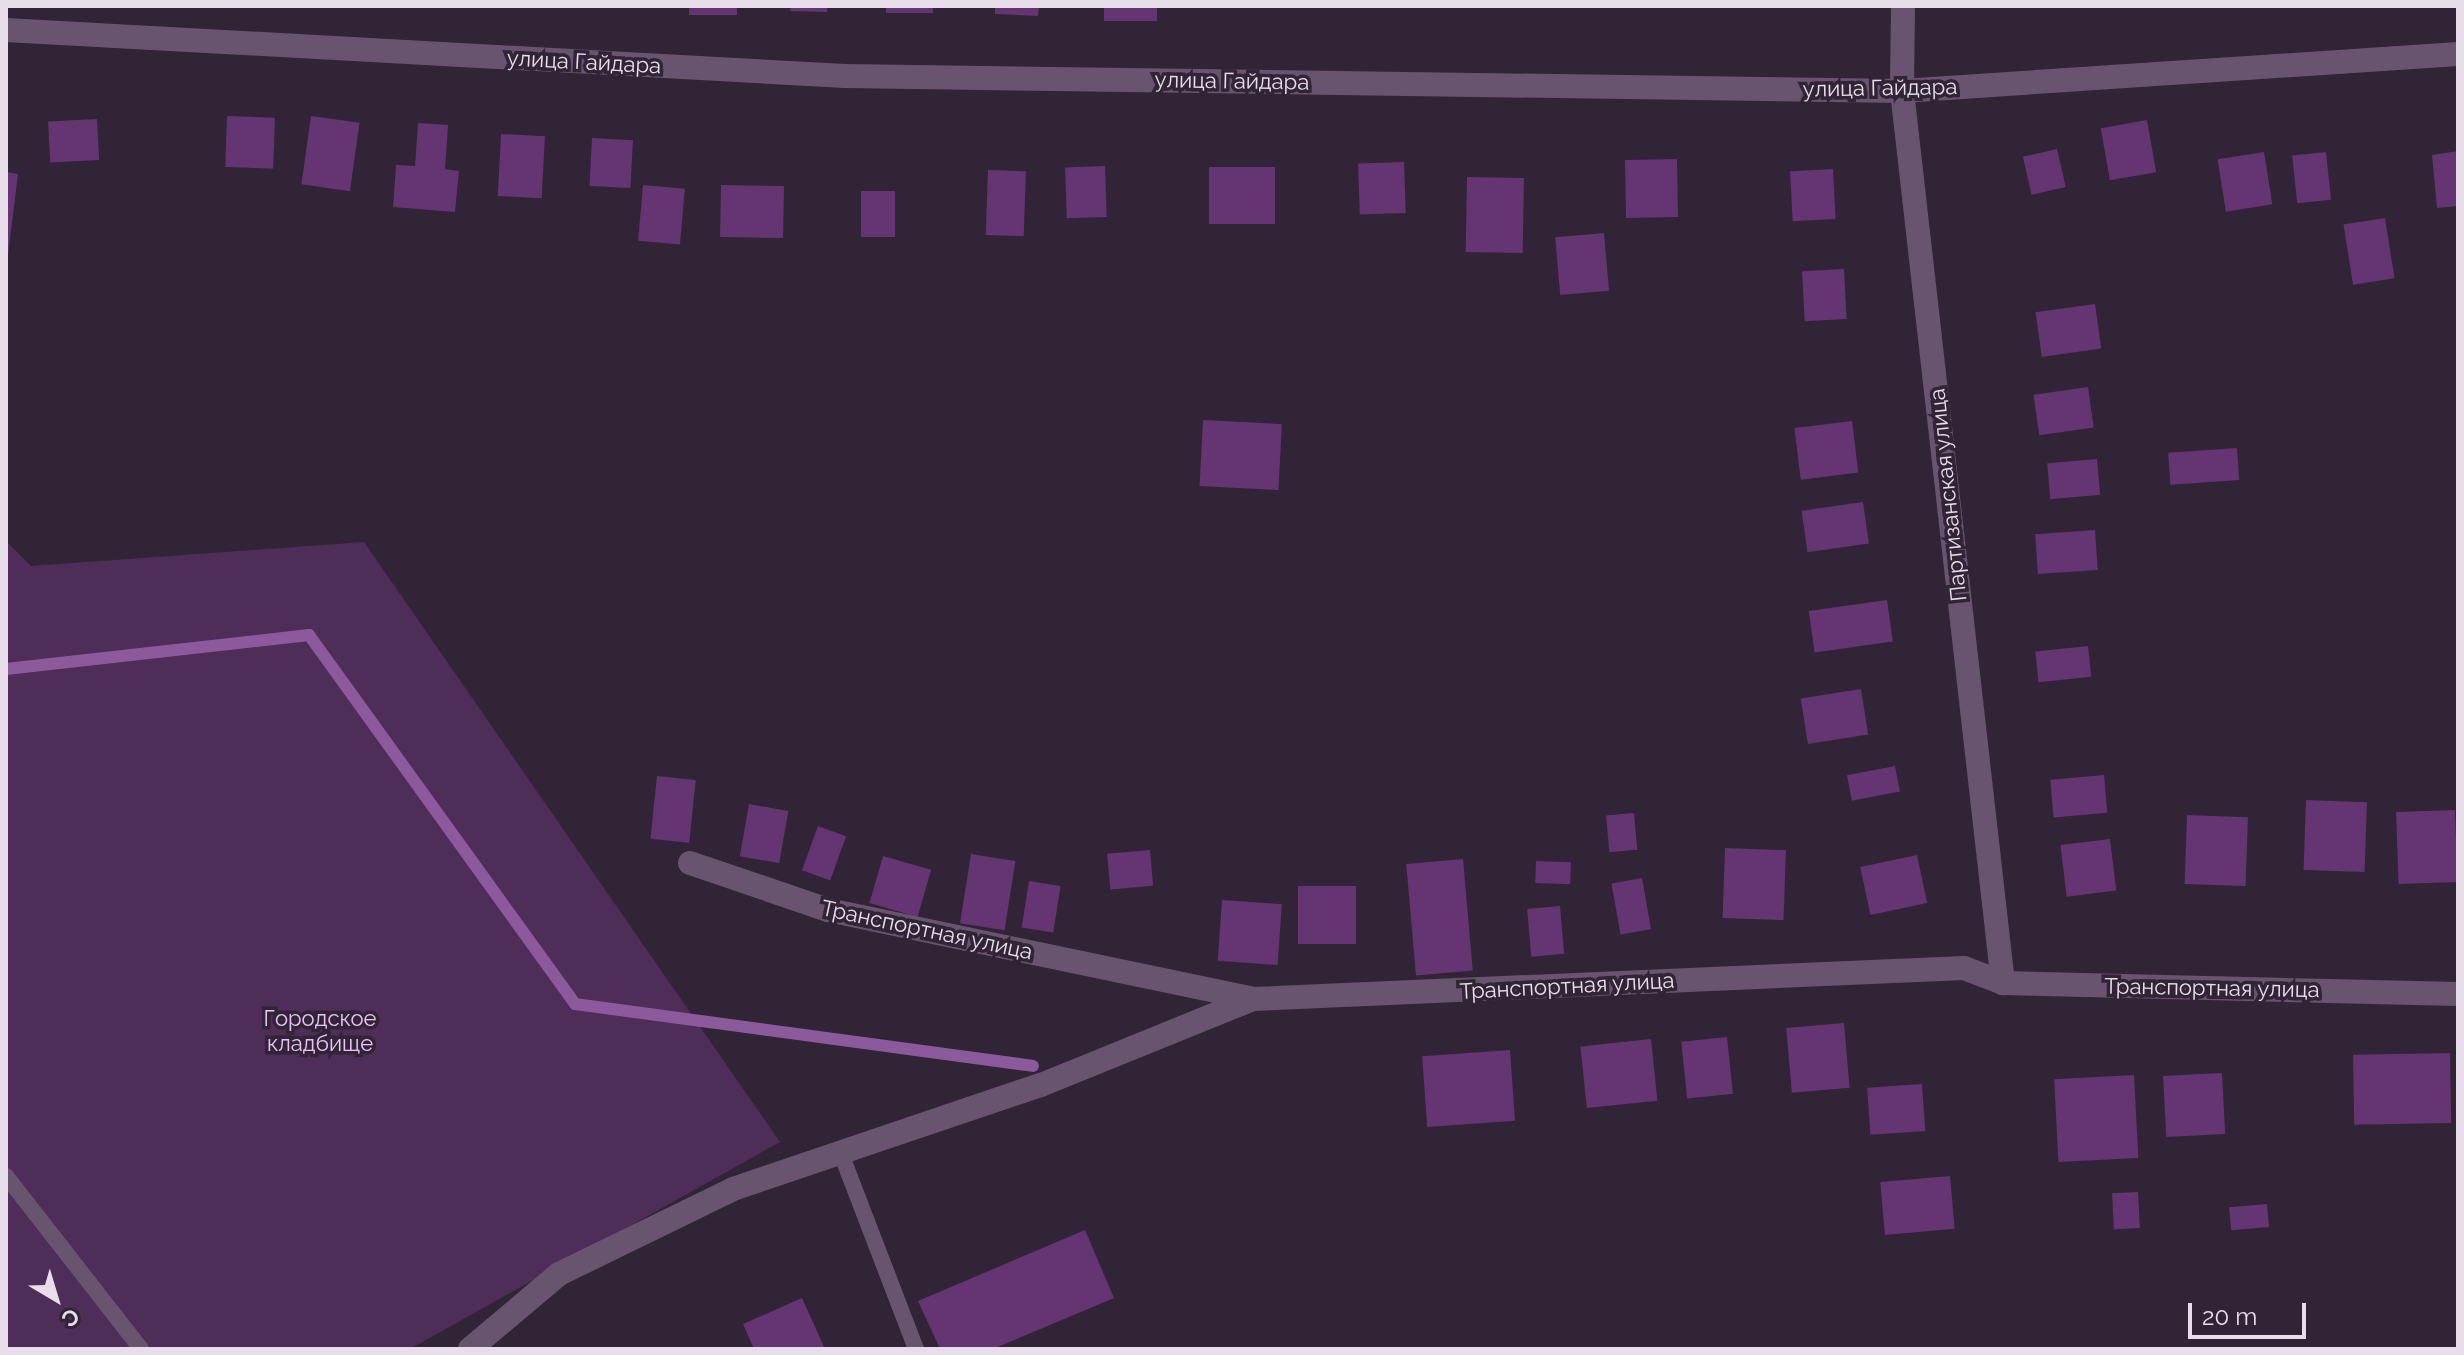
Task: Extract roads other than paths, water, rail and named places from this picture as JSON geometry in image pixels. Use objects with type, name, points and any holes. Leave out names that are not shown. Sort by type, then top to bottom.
[{"type":"street","name":"Партизанская улица","points":[[1903,6],[1902,91],[2003,983]]},
{"type":"street","name":"улица Гайдара","points":[[6,30],[845,76],[1902,91],[2458,54]]},
{"type":"street","name":"Транспортная улица","points":[[690,863],[828,910],[1253,999],[1964,968],[2003,983],[2458,994]]},
{"type":"street","points":[[470,1349],[559,1274],[733,1189],[1041,1085],[1253,999]]},
{"type":"lane","points":[[840,1151],[916,1349]]},
{"type":"lane","points":[[6,1176],[141,1349]]},
{"type":"waterway","points":[[6,669],[309,635],[575,1004],[1033,1066]]},
{"type":"park label","name":"Городское кладбище","points":[[320,1030]]}]
